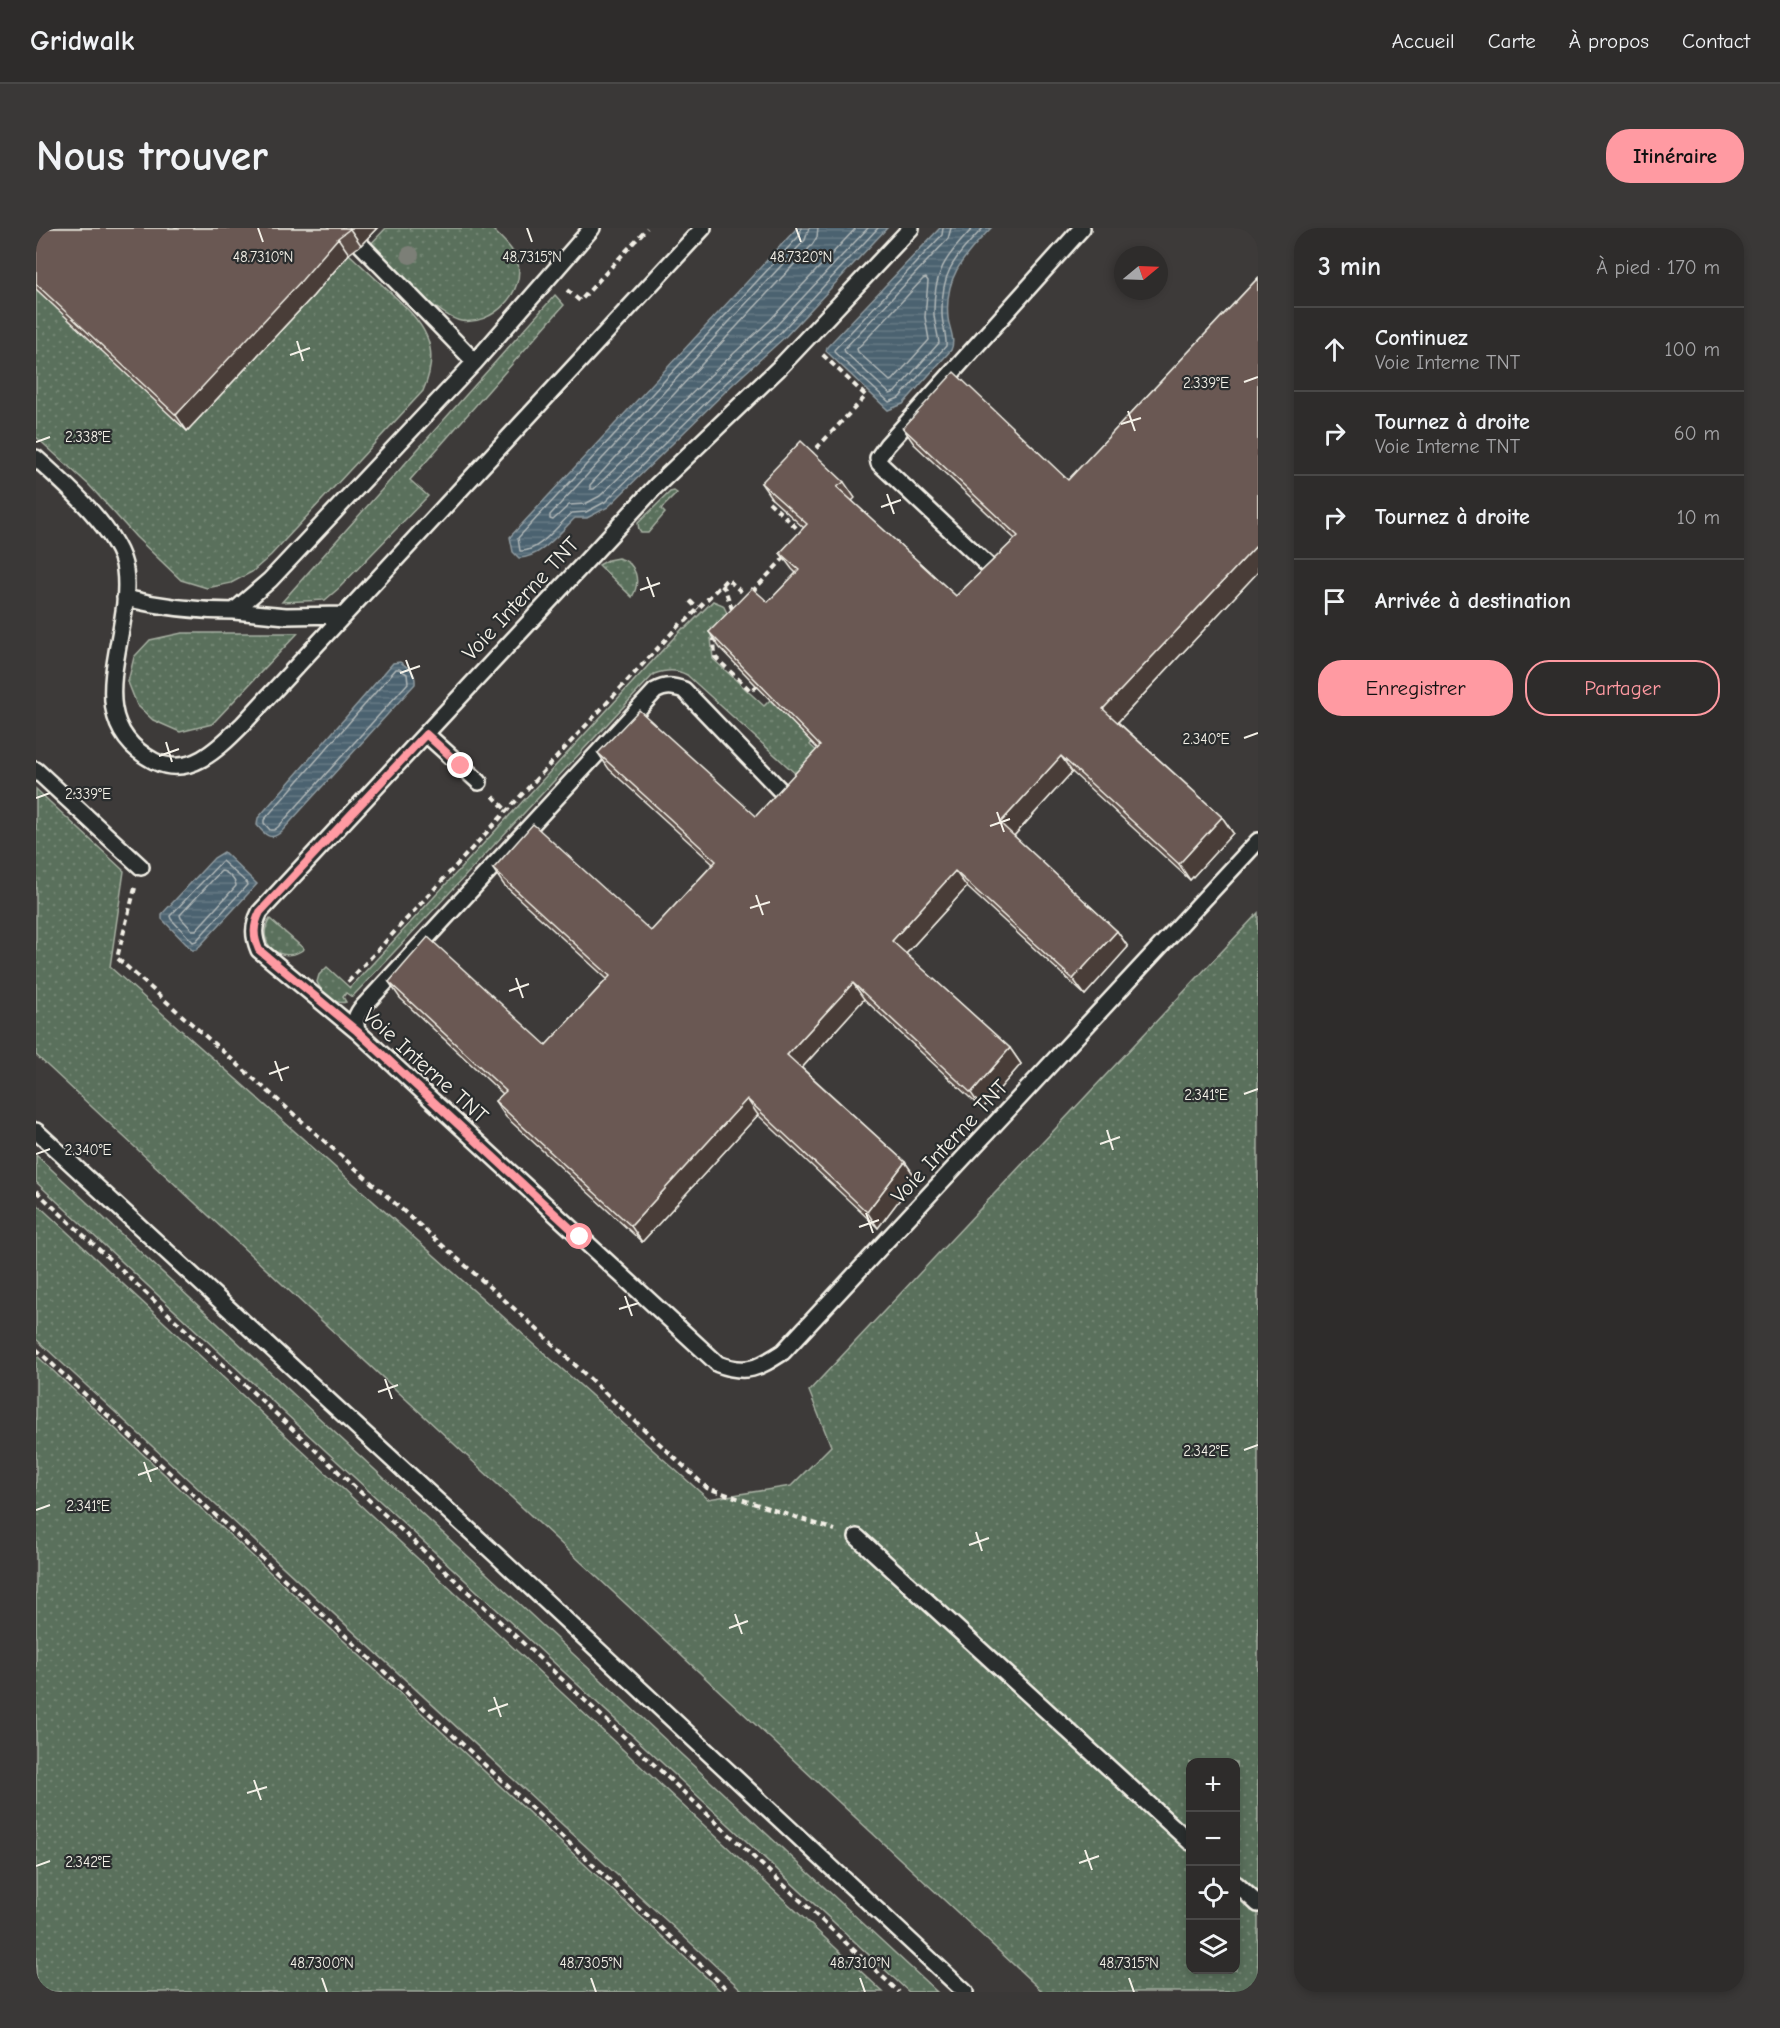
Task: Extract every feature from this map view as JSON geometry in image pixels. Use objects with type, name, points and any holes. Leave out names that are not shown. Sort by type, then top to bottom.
[{"type":"lane","points":[[234,611],[270,580],[475,362],[592,228]]},
{"type":"lane","points":[[36,458],[78,496],[116,545],[125,569],[125,598],[113,687],[113,709],[122,734],[142,754],[163,765],[183,767],[202,759],[222,745],[580,363],[703,228]]},
{"type":"lane","name":"Voie Interne TNT","points":[[912,228],[779,368],[656,486],[260,912],[255,921],[255,941],[259,950],[357,1031],[718,1364],[733,1370],[747,1370],[783,1352],[1258,841]]},
{"type":"lane","points":[[996,573],[879,463],[878,458],[887,445],[1082,228]]},
{"type":"lane","points":[[361,245],[475,362]]},
{"type":"lane","points":[[125,598],[149,604],[202,611],[234,611],[286,616],[344,615]]},
{"type":"lane","points":[[357,1031],[356,1016],[361,1009],[662,687],[684,690],[779,789]]},
{"type":"lane","points":[[426,734],[479,782]]},
{"type":"lane","points":[[36,770],[141,867]]},
{"type":"lane","points":[[36,1131],[965,1992]]},
{"type":"lane","points":[[857,1537],[1186,1837]]},
{"type":"lane","points":[[1240,1888],[1258,1904]]},
{"type":"path","points":[[550,275],[580,301],[647,228]]},
{"type":"path","points":[[804,461],[866,396],[807,339]]},
{"type":"path","points":[[775,493],[768,501],[805,536]]},
{"type":"path","points":[[348,982],[673,632],[727,579],[747,597],[774,566],[790,552]]},
{"type":"path","points":[[721,585],[725,589],[734,616]]},
{"type":"path","points":[[690,601],[698,609]]},
{"type":"path","points":[[720,631],[714,638],[715,657],[751,691],[757,686]]},
{"type":"path","points":[[141,867],[117,958],[527,1320],[707,1488],[857,1537]]},
{"type":"path","points":[[36,1191],[899,1992]]},
{"type":"path","points":[[36,1348],[730,1992]]},
{"type":"green space","points":[[386,228],[491,228],[509,247],[517,260],[519,272],[512,295],[495,312],[484,318],[461,321],[452,318],[427,300],[368,247]]},
{"type":"green space","points":[[349,254],[412,314],[426,336],[431,360],[429,375],[423,391],[271,555],[252,572],[231,583],[207,588],[181,580],[136,537],[89,485],[36,437],[36,289],[187,430],[313,296]]},
{"type":"green space","points":[[555,295],[564,305],[410,480],[428,496],[325,600],[282,602]]},
{"type":"green space","points":[[670,492],[677,493],[661,509],[665,513],[648,533],[641,533],[638,523]]},
{"type":"green space","points":[[618,558],[629,564],[636,573],[635,591],[632,597],[599,565]]},
{"type":"green space","points":[[713,601],[723,605],[729,617],[711,637],[713,659],[764,706],[770,700],[812,742],[810,745],[830,763],[809,786],[687,675],[671,671],[654,674],[352,997],[346,993],[343,997],[346,1002],[337,1002],[325,994],[317,982],[319,975],[327,967],[350,988],[683,628],[685,629]]},
{"type":"green space","points":[[182,633],[298,633],[212,724],[180,732],[153,720],[137,705],[128,682],[134,657],[150,640]]},
{"type":"green space","points":[[36,789],[124,871],[110,967],[708,1499],[791,1486],[831,1446],[809,1391],[1258,913],[1258,1992],[1043,1992],[36,1055]]},
{"type":"green space","points":[[270,919],[304,949],[287,955],[272,949],[265,936]]},
{"type":"green space","points":[[36,1155],[937,1992],[909,1992],[36,1182]]},
{"type":"green space","points":[[36,1203],[883,1992],[744,1992],[36,1339]]},
{"type":"green space","points":[[36,1355],[722,1992],[36,1992]]},
{"type":"water","points":[[797,228],[887,228],[786,336],[733,384],[608,507],[587,518],[575,518],[543,549],[527,557],[519,558],[513,552],[510,537]]},
{"type":"water","points":[[940,228],[991,228],[958,267],[949,290],[948,318],[953,338],[951,350],[903,404],[888,410],[826,351],[827,347]]},
{"type":"water","points":[[400,662],[413,673],[415,684],[282,831],[275,836],[268,836],[257,825],[258,818],[393,663]]},
{"type":"water","points":[[224,852],[257,884],[196,950],[192,950],[162,919],[162,914],[214,858]]},
{"type":"building","points":[[36,228],[351,228],[338,238],[302,280],[176,415],[36,284]]},
{"type":"building","points":[[1258,278],[1258,544],[1103,709],[1222,817],[1179,864],[1061,756],[1000,823],[1117,931],[1073,979],[955,871],[892,941],[1010,1048],[971,1093],[853,983],[787,1055],[905,1162],[867,1212],[747,1099],[631,1226],[495,1101],[506,1091],[389,982],[428,937],[546,1045],[610,976],[493,869],[533,824],[651,931],[716,861],[598,753],[639,710],[756,816],[820,746],[709,632],[752,588],[768,602],[799,570],[780,553],[807,524],[761,483],[801,441],[844,482],[837,487],[956,596],[1018,536],[903,428],[954,372],[1068,480]]},
{"type":"route","points":[[461,766],[426,734],[260,912],[255,921],[255,941],[259,950],[357,1031],[580,1237]]}]
